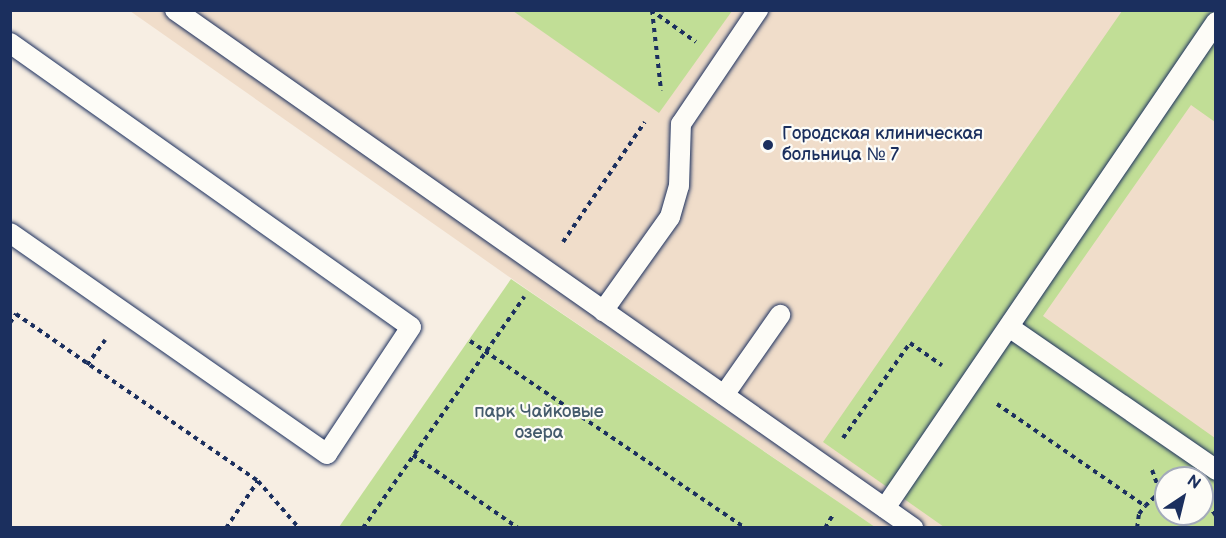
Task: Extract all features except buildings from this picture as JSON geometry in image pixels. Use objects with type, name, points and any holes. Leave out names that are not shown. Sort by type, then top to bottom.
[{"type":"lane","points":[[175,10],[914,528]]},
{"type":"lane","points":[[603,311],[670,217],[680,186],[681,124],[758,10]]},
{"type":"lane","points":[[885,508],[1215,22]]},
{"type":"lane","points":[[10,43],[411,327],[327,454],[10,233]]},
{"type":"lane","points":[[724,395],[780,315]]},
{"type":"lane","points":[[1009,327],[1215,470]]},
{"type":"path","points":[[651,11],[699,44]]},
{"type":"path","points":[[651,11],[662,98]]},
{"type":"path","points":[[10,322],[16,314],[258,482],[299,528]]},
{"type":"path","points":[[470,341],[745,528]]},
{"type":"path","points":[[825,528],[840,503],[825,465],[910,343],[1145,506]]},
{"type":"path","points":[[413,455],[518,528]]},
{"type":"path","points":[[226,528],[258,482]]},
{"type":"path","points":[[1137,528],[1139,514],[1154,498]]},
{"type":"shaded area","name":"Городская клиническая больница № 7","points":[[130,11],[1215,11],[1215,527],[875,527],[528,290]]},
{"type":"green space","points":[[513,11],[732,11],[659,113]]},
{"type":"green space","points":[[1122,11],[1215,11],[1215,122],[1191,105],[1043,316],[1215,438],[1215,527],[944,527],[823,442]]},
{"type":"green space","name":"парк Чайковые озера","points":[[511,279],[840,503],[875,527],[339,527]]},
{"type":"place","name":"Городская клиническая больница № 7","points":[[768,145]]}]
